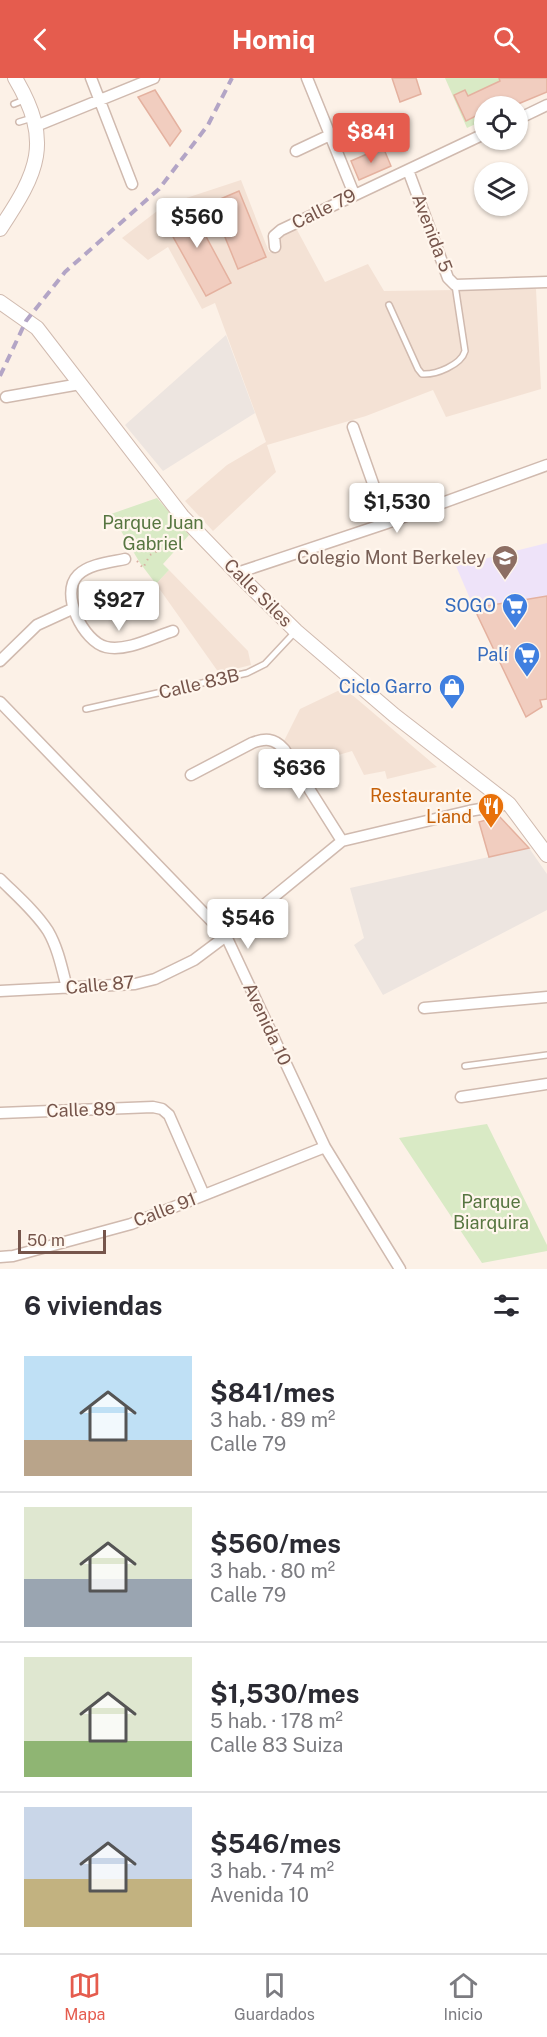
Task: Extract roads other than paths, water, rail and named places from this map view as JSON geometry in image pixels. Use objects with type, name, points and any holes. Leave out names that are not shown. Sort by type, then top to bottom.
[{"type":"street","points":[[0,229],[28,185],[37,156],[34,122],[20,102],[15,78]]},
{"type":"street","points":[[91,78],[132,184]]},
{"type":"street","points":[[34,122],[154,78]]},
{"type":"street","points":[[307,78],[354,194]]},
{"type":"street","points":[[528,114],[547,105]]},
{"type":"street","points":[[296,151],[330,135]]},
{"type":"street","name":"Calle 79","points":[[275,248],[274,236],[281,230],[474,139]]},
{"type":"street","name":"Avenida 5","points":[[408,170],[448,278],[460,285]]},
{"type":"street","points":[[460,285],[547,282]]},
{"type":"street","name":"Calle Siles","points":[[0,302],[14,315],[37,328],[182,516],[237,573],[296,631],[394,716],[509,804],[547,855]]},
{"type":"street","points":[[6,397],[80,384]]},
{"type":"street","points":[[353,427],[387,523]]},
{"type":"street","points":[[237,573],[387,523],[547,465]]},
{"type":"street","points":[[125,559],[93,567],[78,575],[71,586],[72,609],[96,643],[106,647],[128,645],[173,631]]},
{"type":"street","points":[[0,661],[37,625],[72,609]]},
{"type":"street","name":"Avenida 10","points":[[0,702],[226,936],[325,1147],[400,1269]]},
{"type":"street","points":[[190,776],[252,743],[262,739],[273,740],[284,749],[342,841]]},
{"type":"street","name":"Calle 87","points":[[0,991],[135,984],[155,979],[194,960],[342,841],[468,811],[509,804]]},
{"type":"street","points":[[0,879],[28,906],[48,931],[55,946],[67,988]]},
{"type":"street","points":[[424,1008],[547,998]]},
{"type":"street","points":[[461,1097],[547,1084]]},
{"type":"street","name":"Calle 89","points":[[0,1113],[153,1107],[162,1109],[169,1115],[204,1195]]},
{"type":"street","name":"Calle 91","points":[[0,1257],[13,1256],[131,1224],[325,1147]]},
{"type":"lane","points":[[19,122],[34,122]]},
{"type":"lane","points":[[389,305],[418,369],[422,374],[428,375],[463,358],[465,351],[460,285]]},
{"type":"lane","name":"Calle 83B","points":[[86,710],[247,673],[265,664],[296,631]]},
{"type":"lane","points":[[465,1066],[547,1055]]},
{"type":"railway","points":[[0,376],[26,321],[65,272],[159,189],[208,125],[232,78]]},
{"type":"place","name":"Colegio Mont Berkeley","points":[[505,581]]},
{"type":"place","name":"SOGO","points":[[515,629]]},
{"type":"place","name":"Palí","points":[[527,678]]},
{"type":"place","name":"Ciclo Garro","points":[[452,710]]},
{"type":"place","name":"Restaurante Liand","points":[[491,829]]},
{"type":"park label","name":"Parque Juan Gabriel","points":[[153,533]]},
{"type":"park label","name":"Parque Biarquira","points":[[491,1212]]}]
